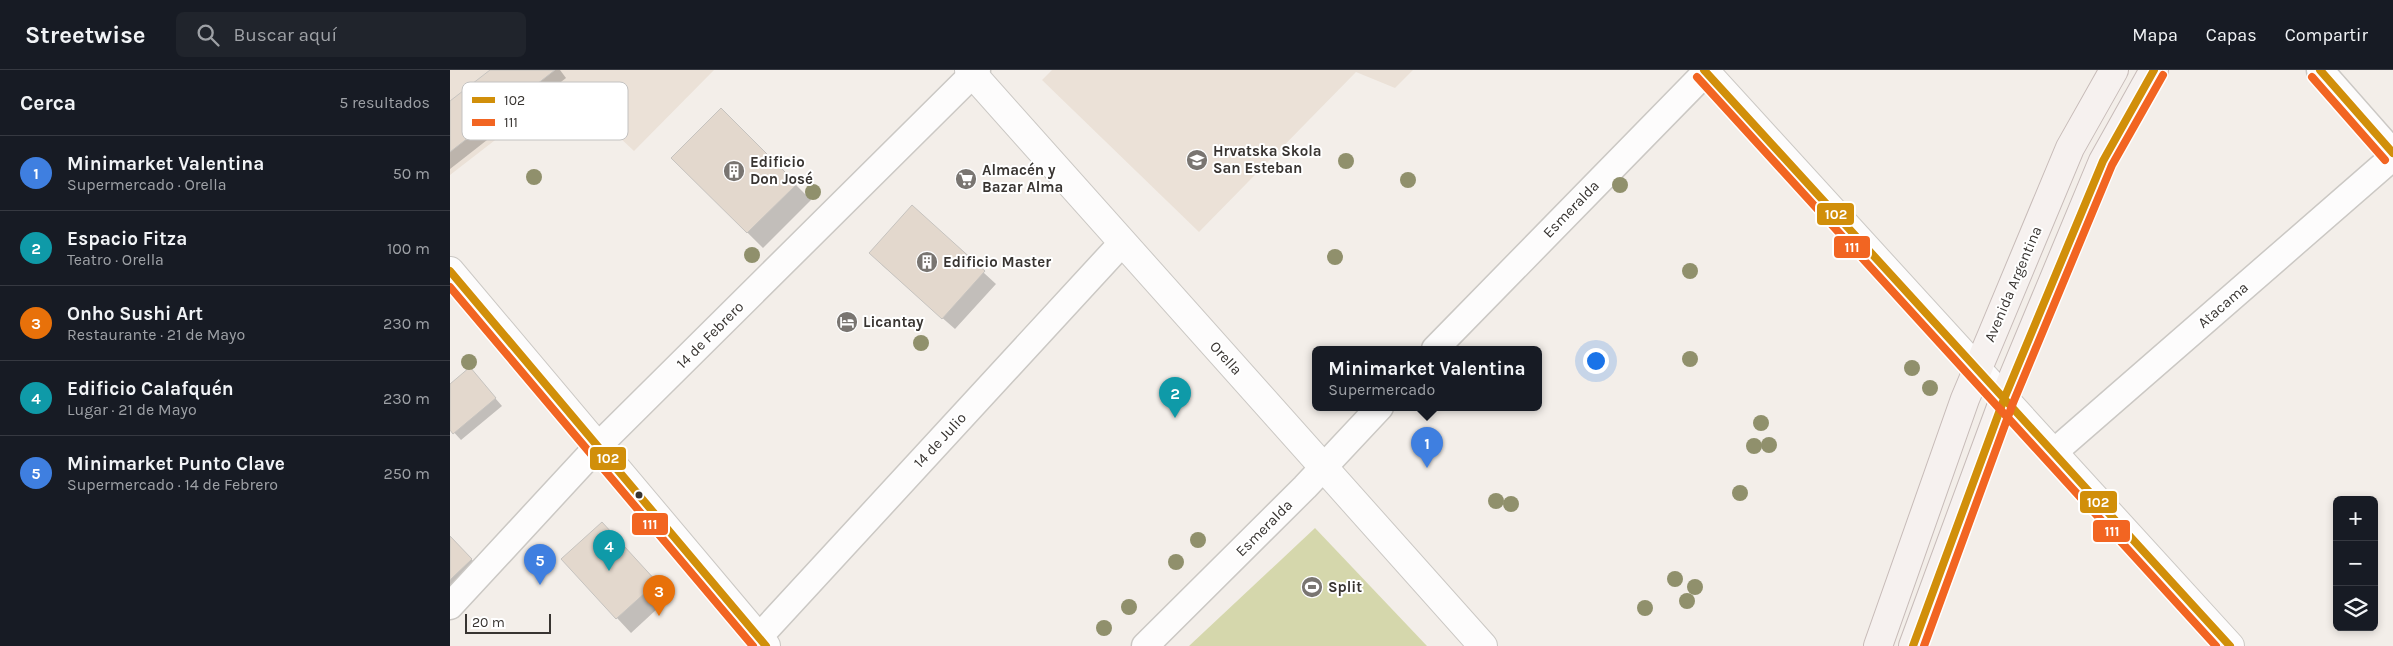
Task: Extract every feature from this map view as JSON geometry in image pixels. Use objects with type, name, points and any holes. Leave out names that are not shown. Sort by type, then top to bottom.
[{"type":"main road","name":"Avenida Argentina","points":[[1878,646],[1966,399],[2070,148],[2114,70]]},
{"type":"main road","points":[[1913,646],[2004,399],[2102,161],[2154,70]]},
{"type":"street","points":[[2320,70],[2393,153]]},
{"type":"street","name":"Orella","points":[[973,71],[1122,243],[1325,466],[1483,646]]},
{"type":"street","name":"14 de Febrero","points":[[450,606],[598,446],[973,71]]},
{"type":"street","points":[[1706,71],[2230,646]]},
{"type":"street","name":"Esmeralda","points":[[1438,346],[1706,71]]},
{"type":"street","name":"Atacama","points":[[2054,453],[2393,157]]},
{"type":"street","name":"14 de Julio","points":[[762,642],[1122,243]]},
{"type":"street","points":[[450,271],[762,642]]},
{"type":"street","name":"Esmeralda","points":[[1145,646],[1325,466],[1376,411]]},
{"type":"shaded area","points":[[450,70],[714,70],[634,151],[622,140],[628,140],[628,82],[462,82],[462,140],[495,140],[450,175]]},
{"type":"shaded area","name":"Hrvatska Skola San Esteban","points":[[1052,70],[1413,70],[1395,88],[1356,72],[1199,232],[1042,80]]},
{"type":"green space","name":"Split","points":[[1315,528],[1427,646],[1189,646]]},
{"type":"building","points":[[490,70],[555,70],[540,82],[475,82]]},
{"type":"building","points":[[462,92],[462,140],[465,140],[450,152],[450,101]]},
{"type":"building","name":"Edificio Don José","points":[[721,108],[797,184],[747,233],[671,158]]},
{"type":"building","name":"Edificio Master","points":[[912,205],[985,271],[942,319],[869,253]]},
{"type":"building","points":[[470,367],[496,398],[453,434],[450,430],[450,384]]},
{"type":"building","points":[[602,522],[657,582],[616,619],[561,559]]},
{"type":"building","points":[[450,536],[472,559],[450,580]]},
{"type":"transit line","name":"102","points":[[1704,70],[2230,646]]},
{"type":"transit line","name":"102","points":[[1913,646],[2004,399],[2103,161],[2154,70]]},
{"type":"transit line","name":"102","points":[[2320,70],[2393,153]]},
{"type":"transit line","name":"111","points":[[1924,646],[2013,403],[2112,165],[2163,75]]},
{"type":"transit line","name":"111","points":[[1697,77],[2216,646]]},
{"type":"transit line","name":"111","points":[[2312,77],[2385,160]]},
{"type":"transit line","name":"102","points":[[450,271],[766,646]]},
{"type":"transit line","name":"111","points":[[450,287],[753,646]]},
{"type":"place","name":"Hrvatska Skola San Esteban","points":[[1197,160]]},
{"type":"place","name":"Edificio Don José","points":[[734,171]]},
{"type":"place","name":"Almacén y Bazar Alma","points":[[966,179]]},
{"type":"place","name":"Edificio Master","points":[[927,262]]},
{"type":"place","name":"Licantay","points":[[847,322]]},
{"type":"place","name":"Espacio Fitza","points":[[1175,418]]},
{"type":"place","name":"Minimarket Valentina","points":[[1427,468]]},
{"type":"place","name":"Edificio Calafquén","points":[[609,571]]},
{"type":"place","name":"Minimarket Punto Clave","points":[[540,585]]},
{"type":"place","name":"Split","points":[[1312,587]]},
{"type":"place","name":"Onho Sushi Art","points":[[659,616]]}]
